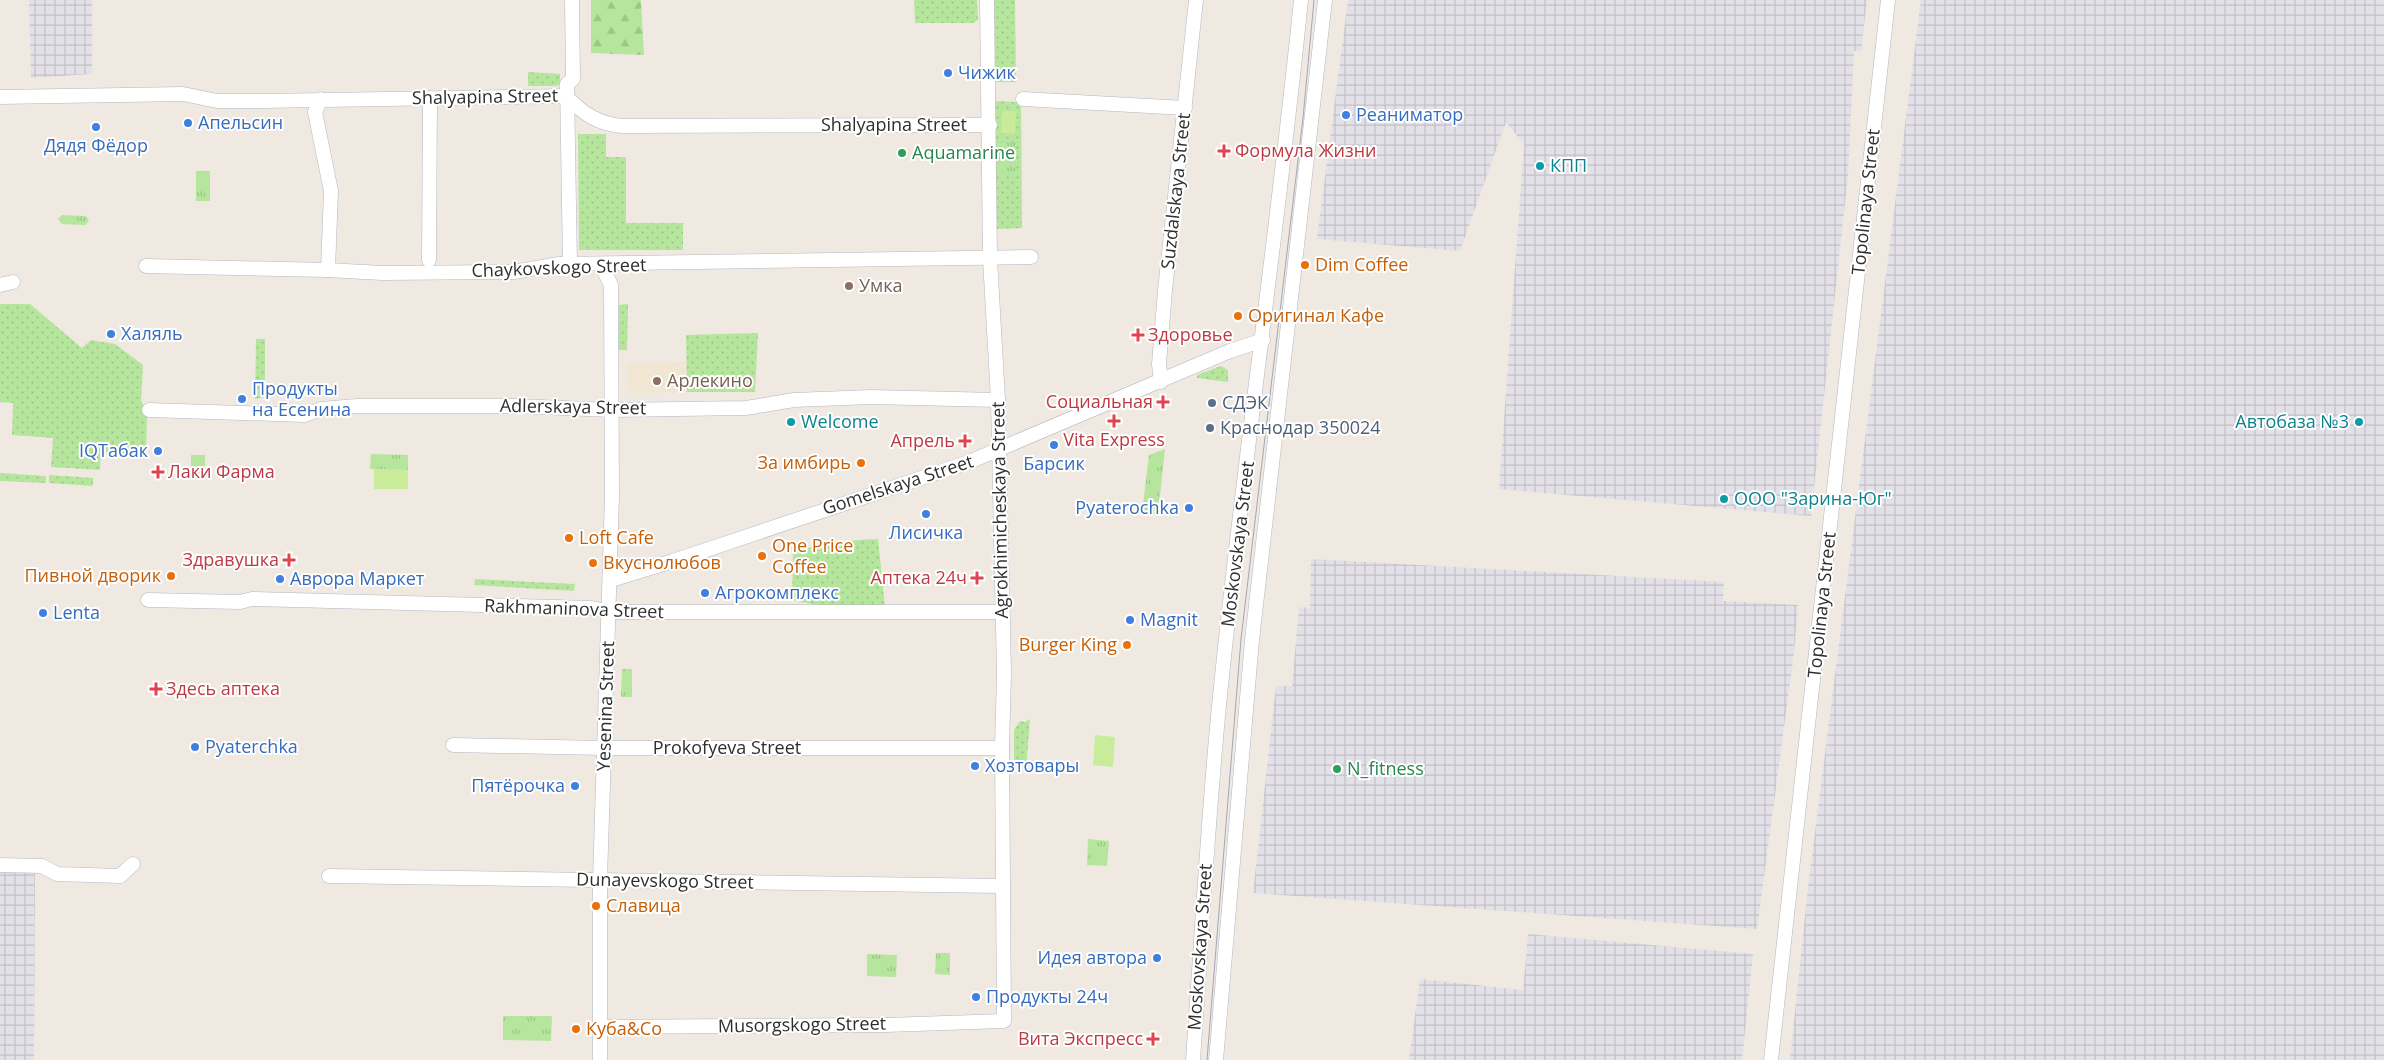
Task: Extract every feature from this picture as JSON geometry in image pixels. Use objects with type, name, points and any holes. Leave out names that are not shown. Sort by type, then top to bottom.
[{"type":"street","points":[[570,264],[566,96],[567,84],[573,78],[572,0]]},
{"type":"street","name":"Agrokhimicheskaya Street","points":[[987,0],[990,125],[990,259],[998,400],[1004,673],[1002,748],[1004,1021]]},
{"type":"street","name":"Suzdalskaya Street","points":[[1161,382],[1160,364],[1165,290],[1196,0]]},
{"type":"street","name":"Moskovskaya Street","points":[[1193,1060],[1206,859],[1221,682],[1263,340],[1301,0]]},
{"type":"street","name":"Moskovskaya Street","points":[[1216,1060],[1252,640],[1325,0]]},
{"type":"street","name":"Topolinaya Street","points":[[1771,1060],[1888,0]]},
{"type":"street","name":"Shalyapina Street","points":[[0,97],[183,94],[217,101],[566,96],[580,111],[607,125],[990,125]]},
{"type":"street","points":[[429,260],[430,98]]},
{"type":"street","points":[[1023,99],[1185,108]]},
{"type":"street","points":[[321,100],[315,112],[331,191],[328,270]]},
{"type":"street","name":"Chaykovskogo Street","points":[[146,266],[382,273],[514,272],[570,264],[1031,257]]},
{"type":"street","name":"Yesenina Street","points":[[600,1060],[600,880],[611,580],[612,410],[610,284],[601,265]]},
{"type":"street","name":"Gomelskaya Street","points":[[611,580],[901,485],[998,451],[1230,352],[1263,340]]},
{"type":"street","name":"Adlerskaya Street","points":[[149,410],[305,415],[321,409],[357,406],[516,406],[612,410],[746,408],[794,400],[871,397],[998,400]]},
{"type":"street","name":"Rakhmaninova Street","points":[[148,600],[240,602],[252,599],[524,605],[592,608],[610,612],[1002,612]]},
{"type":"street","name":"Prokofyeva Street","points":[[453,745],[604,748],[1002,748]]},
{"type":"street","points":[[0,864],[42,866],[57,874],[120,876],[134,864]]},
{"type":"street","name":"Dunayevskogo Street","points":[[329,876],[1002,886]]},
{"type":"street","name":"Musorgskogo Street","points":[[601,1027],[886,1025],[1004,1021]]},
{"type":"shaded area","points":[[29,0],[92,0],[92,74],[31,78]]},
{"type":"shaded area","points":[[1348,0],[1867,0],[1861,51],[1854,51],[1848,175],[1811,516],[1499,489],[1524,144],[1506,122],[1460,251],[1317,239]]},
{"type":"shaded area","points":[[1921,0],[2384,0],[2384,1060],[1790,1060],[1808,887]]},
{"type":"shaded area","name":"Арлекино","points":[[686,362],[687,392],[628,393],[627,363]]},
{"type":"shaded area","points":[[1311,559],[1724,582],[1723,601],[1798,605],[1794,653],[1757,929],[1253,893],[1276,686],[1292,686],[1299,607],[1310,608]]},
{"type":"shaded area","points":[[0,869],[35,871],[34,1060],[0,1060]]},
{"type":"shaded area","points":[[1528,934],[1753,954],[1742,1060],[1409,1060],[1420,979],[1523,990]]},
{"type":"green space","points":[[591,0],[641,0],[644,55],[591,53]]},
{"type":"green space","points":[[914,0],[977,0],[978,20],[973,23],[915,23]]},
{"type":"green space","points":[[993,0],[1015,0],[1016,82],[992,82]]},
{"type":"green space","points":[[528,72],[560,74],[560,83],[557,86],[528,86]]},
{"type":"green space","points":[[995,101],[1021,102],[1022,228],[997,229]]},
{"type":"green space","points":[[1002,111],[1016,111],[1015,134],[1001,133]]},
{"type":"green space","points":[[578,134],[606,134],[606,157],[626,157],[626,223],[683,223],[683,250],[579,250]]},
{"type":"green space","points":[[1002,142],[1016,143],[1015,175],[997,175],[997,157],[1002,157]]},
{"type":"green space","points":[[196,171],[210,171],[210,201],[196,201]]},
{"type":"green space","points":[[62,215],[86,216],[89,221],[85,225],[62,224],[58,219]]},
{"type":"green space","points":[[0,304],[30,304],[82,348],[91,340],[115,344],[143,365],[141,401],[147,413],[146,454],[101,452],[100,470],[51,467],[53,438],[12,435],[13,403],[0,402]]},
{"type":"green space","points":[[628,304],[627,350],[618,350],[619,305]]},
{"type":"green space","points":[[758,333],[755,392],[687,392],[686,335]]},
{"type":"green space","points":[[256,339],[265,339],[265,397],[255,399]]},
{"type":"green space","points":[[1221,366],[1228,370],[1228,382],[1197,378],[1197,375]]},
{"type":"green space","points":[[1165,449],[1158,514],[1142,513],[1149,455]]},
{"type":"green space","points":[[371,454],[408,455],[408,470],[370,469]]},
{"type":"green space","points":[[191,455],[205,455],[205,474],[191,473]]},
{"type":"green space","points":[[374,469],[408,470],[408,489],[374,489]]},
{"type":"green space","points":[[0,473],[46,476],[46,483],[0,481]]},
{"type":"green space","points":[[49,475],[93,478],[93,486],[49,483]]},
{"type":"green space","points":[[878,539],[885,607],[833,608],[792,600],[793,552],[835,542]]},
{"type":"green space","points":[[475,579],[575,584],[574,591],[474,585]]},
{"type":"green space","points":[[622,669],[632,669],[632,697],[621,697]]},
{"type":"green space","points":[[1030,719],[1026,769],[1022,763],[1014,760],[1014,730],[1020,721],[1025,722]]},
{"type":"green space","points":[[1095,735],[1115,737],[1113,767],[1093,765]]},
{"type":"green space","points":[[1088,839],[1109,841],[1107,866],[1087,865]]},
{"type":"green space","points":[[936,953],[950,953],[950,975],[935,974]]},
{"type":"green space","points":[[867,954],[897,955],[896,977],[867,976]]},
{"type":"green space","points":[[503,1016],[552,1016],[551,1041],[503,1040]]},
{"type":"tram line","points":[[1207,1060],[1241,639],[1303,118],[1314,0]]},
{"type":"place","name":"Чижик","points":[[948,73]]},
{"type":"place","name":"Реаниматор","points":[[1346,115]]},
{"type":"place","name":"Апельсин","points":[[188,123]]},
{"type":"place","name":"Дядя Фёдор","points":[[96,127]]},
{"type":"place","name":"Формула Жизни","points":[[1224,151]]},
{"type":"place","name":"Aquamarine","points":[[902,153]]},
{"type":"place","name":"КПП","points":[[1540,166]]},
{"type":"place","name":"Dim Coffee","points":[[1305,265]]},
{"type":"place","name":"Умка","points":[[849,286]]},
{"type":"place","name":"Оригинал Кафе","points":[[1238,316]]},
{"type":"place","name":"Халяль","points":[[111,334]]},
{"type":"place","name":"Здоровье","points":[[1138,335]]},
{"type":"place","name":"Арлекино","points":[[657,381]]},
{"type":"place","name":"Продукты на Есенина","points":[[242,399]]},
{"type":"place","name":"Социальная","points":[[1163,402]]},
{"type":"place","name":"СДЭК","points":[[1212,403]]},
{"type":"place","name":"Vita Express","points":[[1114,421]]},
{"type":"place","name":"Welcome","points":[[791,422]]},
{"type":"place","name":"Автобаза №3","points":[[2359,422]]},
{"type":"place","name":"Краснодар 350024","points":[[1210,428]]},
{"type":"place","name":"Апрель","points":[[965,441]]},
{"type":"place","name":"Барсик","points":[[1054,445]]},
{"type":"place","name":"IQТабак","points":[[158,451]]},
{"type":"place","name":"За имбирь","points":[[861,463]]},
{"type":"place","name":"Лаки Фарма","points":[[158,472]]},
{"type":"place","name":"ООО \"Зарина-Юг\"","points":[[1724,499]]},
{"type":"place","name":"Pyaterochka","points":[[1189,508]]},
{"type":"place","name":"Лисичка","points":[[926,514]]},
{"type":"place","name":"Loft Cafe","points":[[569,538]]},
{"type":"place","name":"One Price Coffee","points":[[762,556]]},
{"type":"place","name":"Здравушка","points":[[289,560]]},
{"type":"place","name":"Вкуснолюбов","points":[[593,563]]},
{"type":"place","name":"Пивной дворик","points":[[171,576]]},
{"type":"place","name":"Аптека 24ч","points":[[977,578]]},
{"type":"place","name":"Аврора Маркет","points":[[280,579]]},
{"type":"place","name":"Агрокомплекс","points":[[705,593]]},
{"type":"place","name":"Lenta","points":[[43,613]]},
{"type":"place","name":"Magnit","points":[[1130,620]]},
{"type":"place","name":"Burger King","points":[[1127,645]]},
{"type":"place","name":"Здесь аптека","points":[[156,689]]},
{"type":"place","name":"Pyaterchka","points":[[195,747]]},
{"type":"place","name":"Хозтовары","points":[[975,766]]},
{"type":"place","name":"N_fitness","points":[[1337,769]]},
{"type":"place","name":"Пятёрочка","points":[[575,786]]},
{"type":"place","name":"Славица","points":[[596,906]]},
{"type":"place","name":"Идея автора","points":[[1157,958]]},
{"type":"place","name":"Продукты 24ч","points":[[976,997]]},
{"type":"place","name":"Куба&Co","points":[[576,1029]]},
{"type":"place","name":"Вита Экспресс","points":[[1153,1039]]}]
